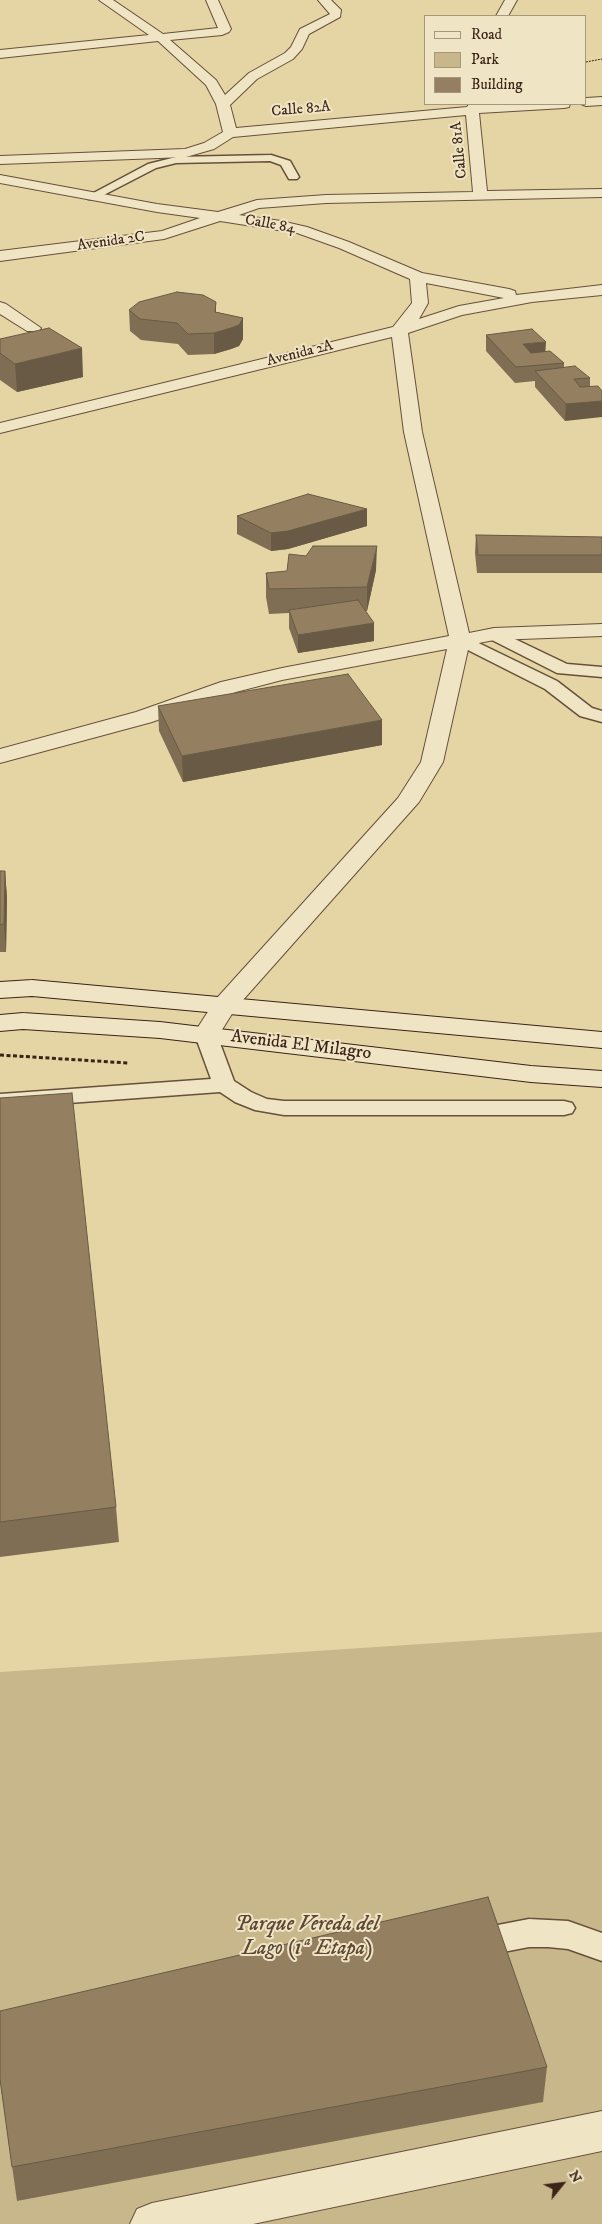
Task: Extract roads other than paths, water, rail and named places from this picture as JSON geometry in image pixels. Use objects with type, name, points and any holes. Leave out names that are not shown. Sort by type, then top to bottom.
[{"type":"street","points":[[0,160],[186,153],[209,146],[230,133],[223,104],[211,83],[160,37],[105,0]]},
{"type":"street","points":[[0,54],[216,32],[225,29],[212,0]]},
{"type":"street","points":[[223,104],[253,76],[289,56],[296,49],[304,32],[336,15],[335,10],[324,0]]},
{"type":"street","points":[[503,15],[512,0]]},
{"type":"street","points":[[587,102],[602,101]]},
{"type":"street","name":"Calle 82A","points":[[230,133],[473,107],[534,105]]},
{"type":"street","name":"Calle 81A","points":[[473,107],[480,194]]},
{"type":"street","name":"Calle 84","points":[[0,179],[156,208],[302,230],[344,245],[418,278],[490,292],[532,297]]},
{"type":"street","points":[[156,208],[193,209],[326,199],[480,194],[602,193]]},
{"type":"street","name":"Avenida 2C","points":[[0,256],[164,235],[257,204]]},
{"type":"street","points":[[156,208],[168,227],[164,235]]},
{"type":"street","points":[[206,1035],[225,1005],[408,802],[432,762],[460,639],[413,432],[399,330],[413,316],[420,303],[418,278]]},
{"type":"street","name":"Avenida 2A","points":[[0,428],[399,330],[459,311],[532,297],[602,290]]},
{"type":"street","points":[[0,307],[33,328]]},
{"type":"street","points":[[0,756],[144,717],[229,687],[282,674],[494,634],[602,630]]},
{"type":"street","name":"Avenida El Milagro","points":[[0,990],[32,988],[602,1040]]},
{"type":"street","name":"Avenida El Milagro","points":[[0,1024],[23,1021],[160,1030],[532,1074],[602,1079]]},
{"type":"street","points":[[152,2224],[602,2131]]},
{"type":"lane","points":[[92,197],[152,166],[176,160],[270,158],[286,164],[293,176]]},
{"type":"lane","points":[[494,634],[563,669],[602,672]]},
{"type":"lane","points":[[460,639],[558,689],[586,712],[602,717]]},
{"type":"lane","points":[[558,689],[572,671]]},
{"type":"lane","points":[[206,1035],[224,1085]]},
{"type":"lane","points":[[0,1101],[224,1085],[243,1097],[263,1105],[284,1108],[564,1108]]},
{"type":"lane","points":[[441,1950],[529,1933],[548,1932],[568,1934],[602,1947]]},
{"type":"park label","name":"Parque Vereda del Lago (1ª Etapa)","points":[[307,1938]]}]
